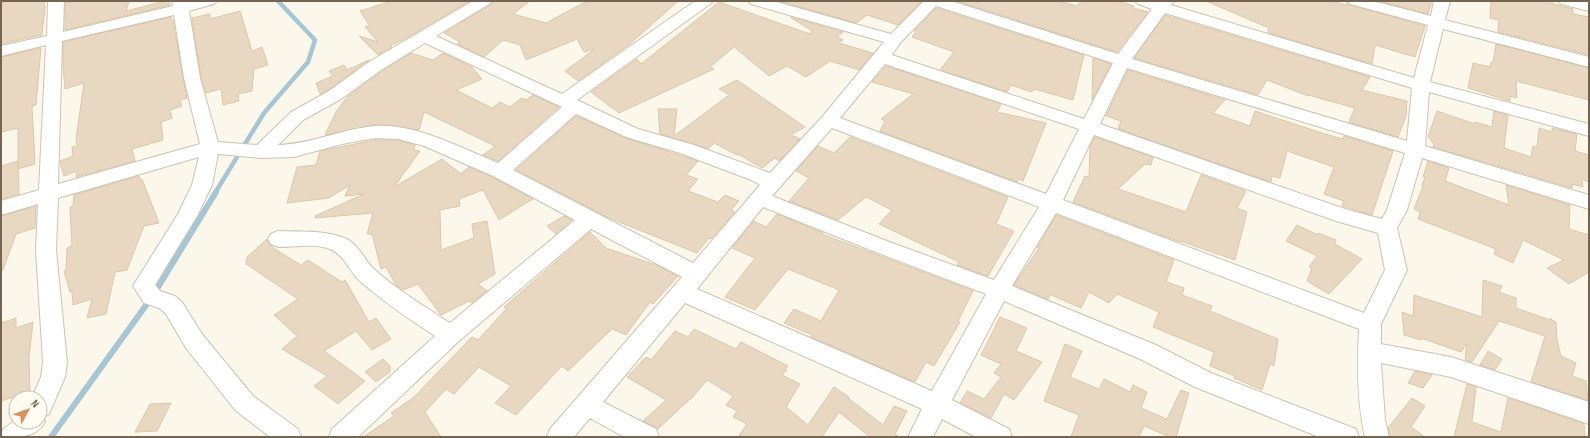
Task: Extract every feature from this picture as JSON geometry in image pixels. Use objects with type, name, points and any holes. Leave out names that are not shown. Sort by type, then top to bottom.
[{"type":"street","points":[[47,390],[53,377],[55,362],[46,250],[50,193],[56,1]]},
{"type":"street","points":[[1,51],[181,5],[210,1]]},
{"type":"street","points":[[262,152],[302,113],[335,95],[375,66],[484,1]]},
{"type":"street","points":[[500,171],[569,106],[705,1]]},
{"type":"street","points":[[756,1],[894,40]]},
{"type":"street","points":[[559,437],[682,292],[765,191],[829,120],[882,57],[894,40],[932,1]]},
{"type":"street","points":[[936,1],[1122,61],[1589,202]]},
{"type":"street","points":[[1143,1],[1165,4],[1421,85],[1589,130]]},
{"type":"street","points":[[1355,1],[1589,62]]},
{"type":"street","points":[[1377,437],[1373,420],[1369,351],[1370,324],[1396,270],[1387,228],[1397,210],[1415,150],[1421,85],[1442,1]]},
{"type":"street","points":[[1566,1],[1589,6]]},
{"type":"street","points":[[920,437],[999,290],[1051,204],[1088,126],[1122,61],[1165,4]]},
{"type":"street","points":[[181,5],[192,78],[210,147],[202,185],[187,216],[144,286],[152,297],[167,302],[174,308],[194,341],[244,403],[289,437]]},
{"type":"street","points":[[424,36],[569,106],[632,133],[687,149],[758,175],[765,191],[885,248],[999,290],[1148,352],[1203,380],[1347,437]]},
{"type":"street","points":[[882,57],[1088,126],[1343,216],[1387,228]]},
{"type":"street","points":[[569,106],[598,124],[597,128]]},
{"type":"street","points":[[829,120],[1370,324]]},
{"type":"street","points":[[1,208],[210,147],[262,152],[294,151],[342,138],[375,132],[399,133],[430,142],[500,171],[696,274]]},
{"type":"street","points":[[341,437],[451,335],[590,219]]},
{"type":"street","points":[[278,239],[334,242],[346,248],[364,273],[405,306],[451,335]]},
{"type":"street","points":[[682,292],[938,406],[1000,437]]},
{"type":"street","points":[[1369,351],[1451,367],[1589,413]]},
{"type":"street","points":[[587,405],[647,437]]},
{"type":"street","points":[[12,437],[22,430]]},
{"type":"building","points":[[10,1],[44,1],[45,8],[42,35],[1,44],[1,3]]},
{"type":"building","points":[[74,1],[129,1],[126,11],[165,1],[169,1],[170,5],[65,30],[65,3]]},
{"type":"building","points":[[392,1],[470,1],[405,39],[390,46],[392,47],[378,55],[359,36],[378,42],[365,27],[369,25],[360,11]]},
{"type":"building","points":[[494,1],[530,1],[513,14],[546,23],[587,1],[678,1],[630,44],[578,81],[565,71],[595,49],[584,52],[577,39],[526,60],[520,45],[503,40],[484,57],[457,44],[460,42],[444,33],[490,5]]},
{"type":"building","points":[[779,1],[922,1],[898,25],[867,15],[856,23]]},
{"type":"building","points":[[956,1],[1058,1],[1077,6],[1081,1],[1117,1],[1134,6],[1133,8],[1148,12],[1117,52]]},
{"type":"building","points":[[1206,1],[1331,1],[1346,5],[1347,3],[1425,26],[1415,57],[1375,45],[1372,64],[1268,33],[1269,28]]},
{"type":"building","points":[[1379,1],[1432,1],[1428,14]]},
{"type":"building","points":[[1491,1],[1550,1],[1550,3],[1573,9],[1573,14],[1589,17],[1589,55],[1498,32],[1499,20],[1490,18]]},
{"type":"building","points":[[719,2],[810,34],[812,31],[790,17],[843,32],[837,37],[843,40],[839,43],[873,53],[859,70],[830,61],[806,77],[787,66],[769,76],[734,47],[710,67],[714,69],[619,113],[591,92],[637,59],[641,64]]},
{"type":"building","points":[[936,8],[1084,55],[1073,100],[1034,89],[1032,92],[1011,85],[1007,92],[940,70],[954,52],[912,37],[916,31],[914,31]]},
{"type":"building","points":[[240,11],[252,51],[262,47],[268,65],[254,69],[252,91],[238,94],[239,101],[223,105],[221,89],[206,93],[201,78],[192,18],[210,14],[210,19]]},
{"type":"building","points":[[1165,15],[1370,77],[1362,90],[1407,101],[1406,116],[1398,137],[1349,122],[1355,108],[1308,96],[1267,80],[1258,95],[1134,58]]},
{"type":"building","points":[[171,17],[187,98],[180,100],[182,106],[170,110],[172,118],[161,122],[163,140],[132,149],[135,161],[76,177],[77,171],[64,176],[60,161],[73,156],[72,147],[77,146],[76,139],[84,83],[65,89],[63,42]]},
{"type":"building","points":[[1496,44],[1589,68],[1589,100],[1516,81],[1517,98],[1510,96],[1510,101],[1468,88],[1473,63],[1490,67],[1491,62],[1493,63]]},
{"type":"building","points":[[41,48],[36,105],[32,106],[35,164],[18,169],[18,128],[1,132],[1,57]]},
{"type":"building","points":[[411,53],[433,60],[443,53],[472,67],[482,79],[456,90],[492,108],[500,102],[510,107],[521,98],[526,100],[533,95],[559,107],[498,161],[483,155],[495,146],[424,112],[419,130],[390,125],[375,125],[325,135],[336,112],[347,97],[382,71]]},
{"type":"building","points":[[1093,58],[1111,64],[1092,100]]},
{"type":"building","points":[[369,60],[328,90],[320,94],[316,83],[333,76],[329,71],[344,65],[347,70]]},
{"type":"building","points":[[886,66],[1001,104],[997,112],[1046,123],[1023,181],[1019,179],[1017,182],[880,131],[885,121],[881,119],[913,94],[872,82]]},
{"type":"building","points":[[1128,70],[1225,100],[1213,113],[1250,126],[1255,111],[1328,135],[1343,139],[1344,136],[1393,151],[1372,215],[1342,206],[1344,201],[1324,194],[1334,167],[1287,151],[1280,178],[1272,176],[1271,182],[1118,129],[1121,121],[1106,116]]},
{"type":"building","points":[[737,80],[805,127],[791,135],[800,139],[779,161],[775,158],[762,168],[738,154],[737,155],[714,143],[708,149],[660,134],[658,109],[677,109],[674,136],[729,95],[719,89]]},
{"type":"building","points":[[1437,111],[1475,124],[1475,122],[1492,127],[1494,111],[1508,115],[1504,148],[1531,157],[1533,146],[1537,148],[1539,128],[1552,132],[1552,128],[1577,134],[1575,151],[1589,155],[1589,182],[1582,179],[1583,187],[1572,184],[1572,188],[1433,147],[1434,144],[1428,137]]},
{"type":"building","points":[[576,116],[626,138],[698,161],[686,175],[698,179],[688,191],[718,202],[725,195],[739,201],[731,210],[735,212],[711,239],[709,238],[697,253],[609,218],[516,170]]},
{"type":"building","points":[[850,137],[1008,197],[996,224],[1014,231],[988,276],[957,265],[959,262],[879,224],[892,210],[866,197],[838,220],[789,201],[809,178],[796,171],[818,146],[834,153]]},
{"type":"building","points":[[1095,137],[1153,157],[1151,165],[1145,164],[1118,189],[1186,212],[1201,175],[1246,191],[1237,208],[1247,212],[1235,260],[1180,242],[1073,202],[1085,176],[1089,177],[1090,146]]},
{"type":"building","points":[[375,140],[398,140],[415,145],[414,150],[420,151],[394,187],[442,159],[461,174],[469,167],[492,177],[533,199],[499,220],[483,190],[459,199],[460,206],[440,210],[441,250],[474,238],[472,224],[487,221],[495,274],[478,284],[487,291],[472,303],[469,301],[441,315],[418,284],[403,290],[396,285],[386,267],[381,269],[372,234],[367,234],[373,213],[315,218],[315,216],[364,194],[345,196],[350,185],[329,198],[287,203],[297,167],[316,165],[320,151]]},
{"type":"building","points":[[18,161],[19,194],[1,199],[1,166]]},
{"type":"building","points":[[1428,161],[1449,168],[1445,181],[1509,205],[1506,185],[1570,205],[1569,229],[1589,235],[1589,272],[1569,284],[1547,268],[1564,260],[1523,240],[1513,263],[1494,254],[1496,249],[1418,219],[1420,212],[1414,209],[1423,186],[1425,177],[1423,177]]},
{"type":"building","points":[[139,176],[140,180],[142,179],[159,223],[144,226],[127,270],[115,272],[106,314],[87,318],[92,299],[73,305],[72,292],[70,292],[64,271],[66,270],[67,248],[72,246],[70,207],[73,206],[74,195]]},
{"type":"building","points":[[36,206],[35,228],[16,234],[3,270],[1,270],[1,216]]},
{"type":"building","points":[[777,214],[823,233],[822,234],[973,291],[958,321],[960,322],[934,366],[926,362],[915,382],[811,337],[812,335],[784,323],[794,309],[821,321],[839,290],[788,269],[755,310],[725,297],[755,258],[732,248],[754,221],[766,227]]},
{"type":"building","points":[[1056,215],[1174,260],[1166,282],[1184,288],[1182,295],[1212,306],[1210,311],[1278,339],[1274,366],[1270,364],[1262,390],[1234,378],[1235,376],[1210,366],[1214,352],[1153,327],[1159,312],[1117,294],[1109,303],[1089,292],[1081,308],[1051,295],[1048,299],[1014,285],[1039,248],[1037,248]]},
{"type":"building","points":[[564,216],[572,220],[556,234],[547,226]]},
{"type":"building","points":[[1297,225],[1318,235],[1318,233],[1336,240],[1335,244],[1362,259],[1329,294],[1307,281],[1312,268],[1309,267],[1317,256],[1286,241]]},
{"type":"building","points":[[590,232],[606,248],[656,265],[678,276],[653,304],[650,302],[626,335],[612,329],[568,371],[562,366],[516,415],[495,403],[511,386],[479,367],[454,394],[446,389],[425,412],[441,437],[363,437],[394,416],[391,413],[413,398],[472,337],[478,340],[507,308],[504,307]]},
{"type":"building","points":[[267,239],[270,245],[275,249],[301,265],[308,260],[342,282],[345,280],[369,322],[376,318],[391,339],[372,350],[356,331],[324,351],[365,381],[338,404],[314,386],[327,376],[282,349],[297,336],[274,315],[298,299],[246,264],[247,257]]},
{"type":"building","points":[[1483,280],[1502,286],[1499,292],[1516,298],[1516,308],[1550,320],[1551,318],[1556,322],[1557,340],[1561,356],[1576,363],[1572,376],[1586,381],[1588,400],[1531,382],[1545,336],[1499,321],[1472,362],[1465,360],[1467,343],[1461,352],[1421,338],[1421,340],[1404,335],[1402,312],[1413,316],[1414,295],[1482,317]]},
{"type":"building","points":[[1000,317],[1027,328],[1016,351],[1042,362],[1014,400],[1004,394],[991,418],[960,403],[967,391],[984,399],[1001,377],[994,373],[1001,364],[981,355]]},
{"type":"building","points":[[16,318],[16,328],[33,322],[29,357],[30,390],[8,390],[8,399],[1,401],[1,323]]},
{"type":"building","points":[[694,329],[736,349],[741,342],[788,366],[785,369],[787,370],[782,375],[800,384],[786,407],[808,425],[834,387],[849,397],[848,398],[883,425],[894,406],[907,411],[895,434],[899,437],[870,437],[839,412],[822,437],[738,437],[747,424],[733,417],[737,411],[726,405],[733,396],[707,380],[691,399],[658,429],[643,421],[666,400],[627,377],[646,357],[651,360],[675,331],[688,337]]},
{"type":"building","points":[[1065,344],[1082,351],[1070,377],[1099,389],[1104,379],[1130,392],[1133,385],[1147,392],[1141,408],[1167,419],[1181,390],[1189,393],[1176,437],[1170,437],[1144,426],[1139,437],[1071,437],[1079,415],[1044,401]]},
{"type":"building","points":[[1488,351],[1502,359],[1495,370],[1480,365]]},
{"type":"building","points":[[383,359],[390,366],[390,372],[376,382],[365,372]]},
{"type":"building","points":[[1415,371],[1432,375],[1423,388],[1408,383]]},
{"type":"building","points":[[1467,384],[1476,387],[1472,422],[1501,432],[1508,398],[1584,424],[1585,437],[1454,437]]},
{"type":"building","points":[[1412,398],[1425,406],[1411,427],[1425,437],[1390,437],[1388,428]]},
{"type":"building","points":[[171,403],[157,431],[135,432],[150,404]]},
{"type":"waterway","points":[[215,193],[264,113],[308,62],[315,40],[278,1]]},
{"type":"waterway","points":[[51,437],[152,297],[216,192]]}]
